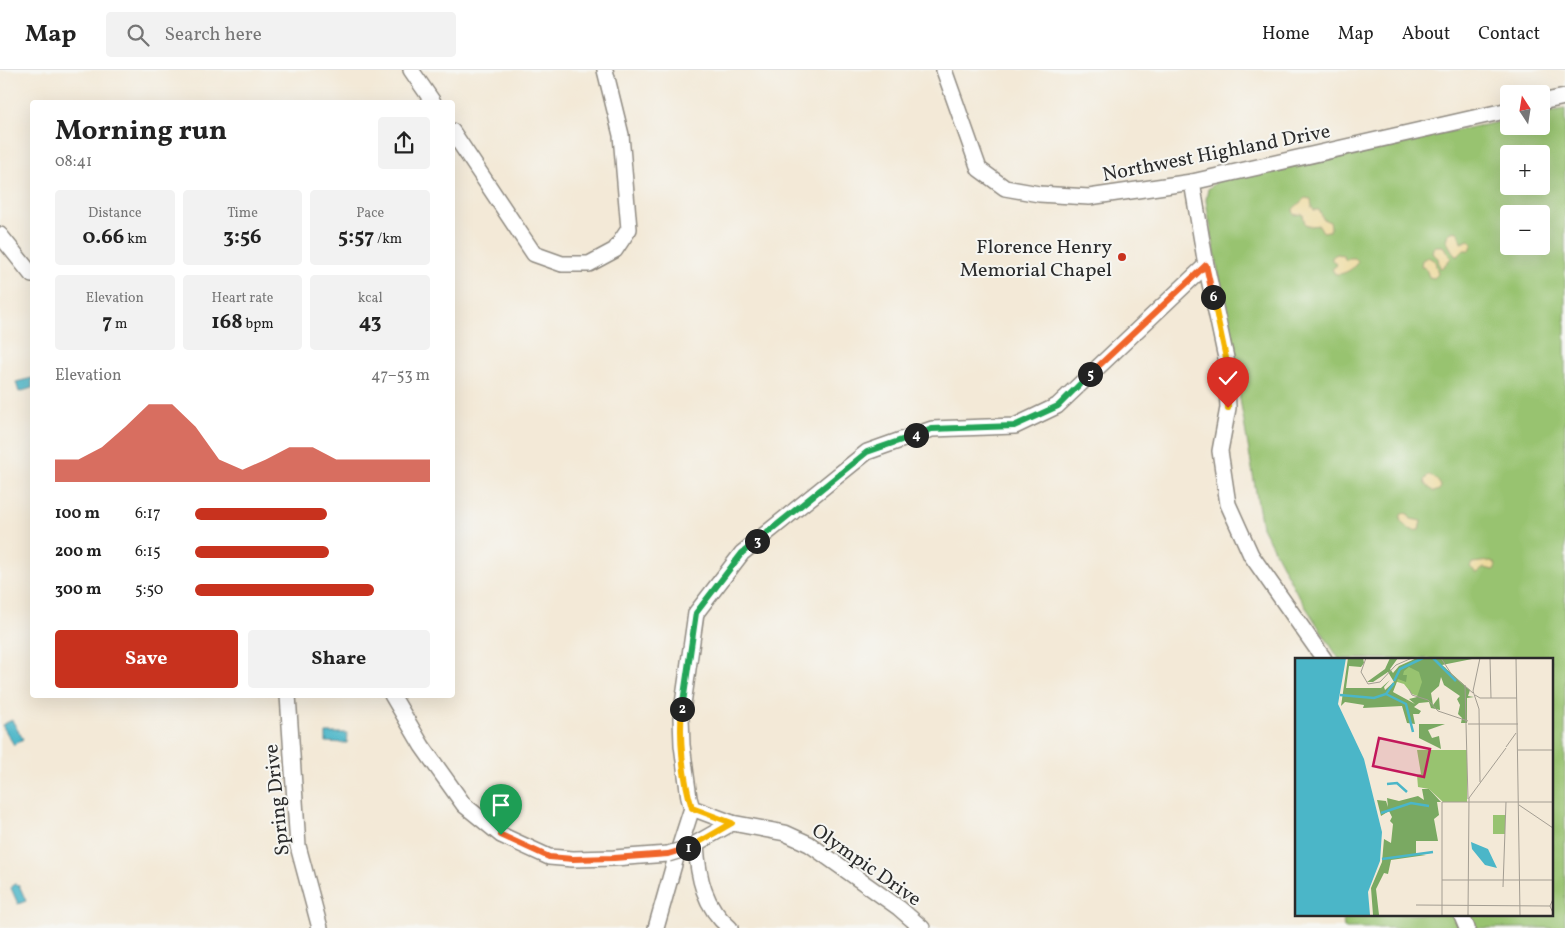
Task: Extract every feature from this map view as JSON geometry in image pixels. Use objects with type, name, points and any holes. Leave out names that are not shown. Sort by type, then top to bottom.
[{"type":"street","points":[[412,70],[433,100]]},
{"type":"street","points":[[455,136],[534,254],[562,264],[588,264],[615,250],[629,229],[621,135],[605,70]]},
{"type":"street","name":"Northwest Highland Drive","points":[[944,70],[979,169],[1005,188],[1039,194],[1089,197],[1192,182],[1500,112]]},
{"type":"street","points":[[1550,100],[1565,97]]},
{"type":"street","points":[[1192,182],[1206,265],[1226,358],[1228,408],[1220,451],[1228,504],[1251,555],[1323,658]]},
{"type":"street","points":[[0,235],[30,272]]},
{"type":"street","points":[[656,928],[692,808],[682,746],[681,718],[696,613],[742,553],[867,452],[932,429],[1014,426],[1058,406],[1206,265]]},
{"type":"street","name":"Spring Drive","points":[[288,698],[298,846],[320,928]]},
{"type":"street","points":[[394,698],[422,746],[464,805],[501,835],[549,857],[573,859],[614,858],[668,854],[692,846],[732,823]]},
{"type":"street","name":"Olympic Drive","points":[[692,808],[732,823],[786,833],[810,844],[899,908],[922,928]]},
{"type":"street","points":[[692,846],[703,891],[714,912],[730,928]]},
{"type":"street","points":[[1462,916],[1467,928]]},
{"type":"green space","points":[[1565,109],[1565,928],[1344,928],[1343,919],[1347,916],[1552,916],[1552,658],[1338,658],[1298,595],[1262,527],[1206,200],[1208,189],[1219,180],[1233,174],[1500,122],[1500,135],[1550,135],[1550,112]]},
{"type":"sand","points":[[1305,198],[1311,199],[1312,208],[1319,210],[1323,219],[1330,222],[1331,228],[1329,231],[1323,232],[1319,225],[1310,226],[1305,224],[1303,214],[1294,215],[1293,209]]},
{"type":"sand","points":[[1454,231],[1459,233],[1461,243],[1469,240],[1473,243],[1470,250],[1464,250],[1458,256],[1455,256],[1446,240],[1448,234]]},
{"type":"sand","points":[[1443,246],[1451,258],[1440,268],[1438,258],[1432,253],[1433,248]]},
{"type":"sand","points":[[1337,254],[1343,255],[1346,261],[1349,258],[1355,258],[1358,261],[1348,271],[1342,274],[1335,274],[1332,269],[1337,265],[1332,260],[1332,257]]},
{"type":"sand","points":[[1428,257],[1435,261],[1438,274],[1434,278],[1429,277],[1426,269],[1421,266],[1422,260]]},
{"type":"sand","points":[[1429,475],[1439,483],[1441,487],[1439,490],[1434,492],[1425,484],[1424,480]]},
{"type":"sand","points":[[1404,513],[1408,514],[1411,519],[1421,521],[1419,530],[1410,529],[1403,524],[1400,519]]},
{"type":"sand","points":[[1490,561],[1496,565],[1494,570],[1484,568],[1477,573],[1470,567],[1472,563]]},
{"type":"water","points":[[30,378],[30,389],[19,392],[16,382]]},
{"type":"water","points":[[12,720],[23,739],[14,745],[2,725]]},
{"type":"water","points":[[326,733],[347,733],[347,743],[326,742]]},
{"type":"water","points":[[14,884],[19,885],[26,901],[18,904],[11,888]]},
{"type":"place","name":"Florence Henry Memorial Chapel","points":[[1122,257]]},
{"type":"route","points":[[501,835],[549,857],[573,859],[614,858],[668,854],[688,848],[732,823],[692,808],[689,798],[682,746],[681,718],[696,613],[742,553],[867,452],[932,429],[1014,426],[1058,406],[1206,265],[1226,358],[1228,408]]}]
